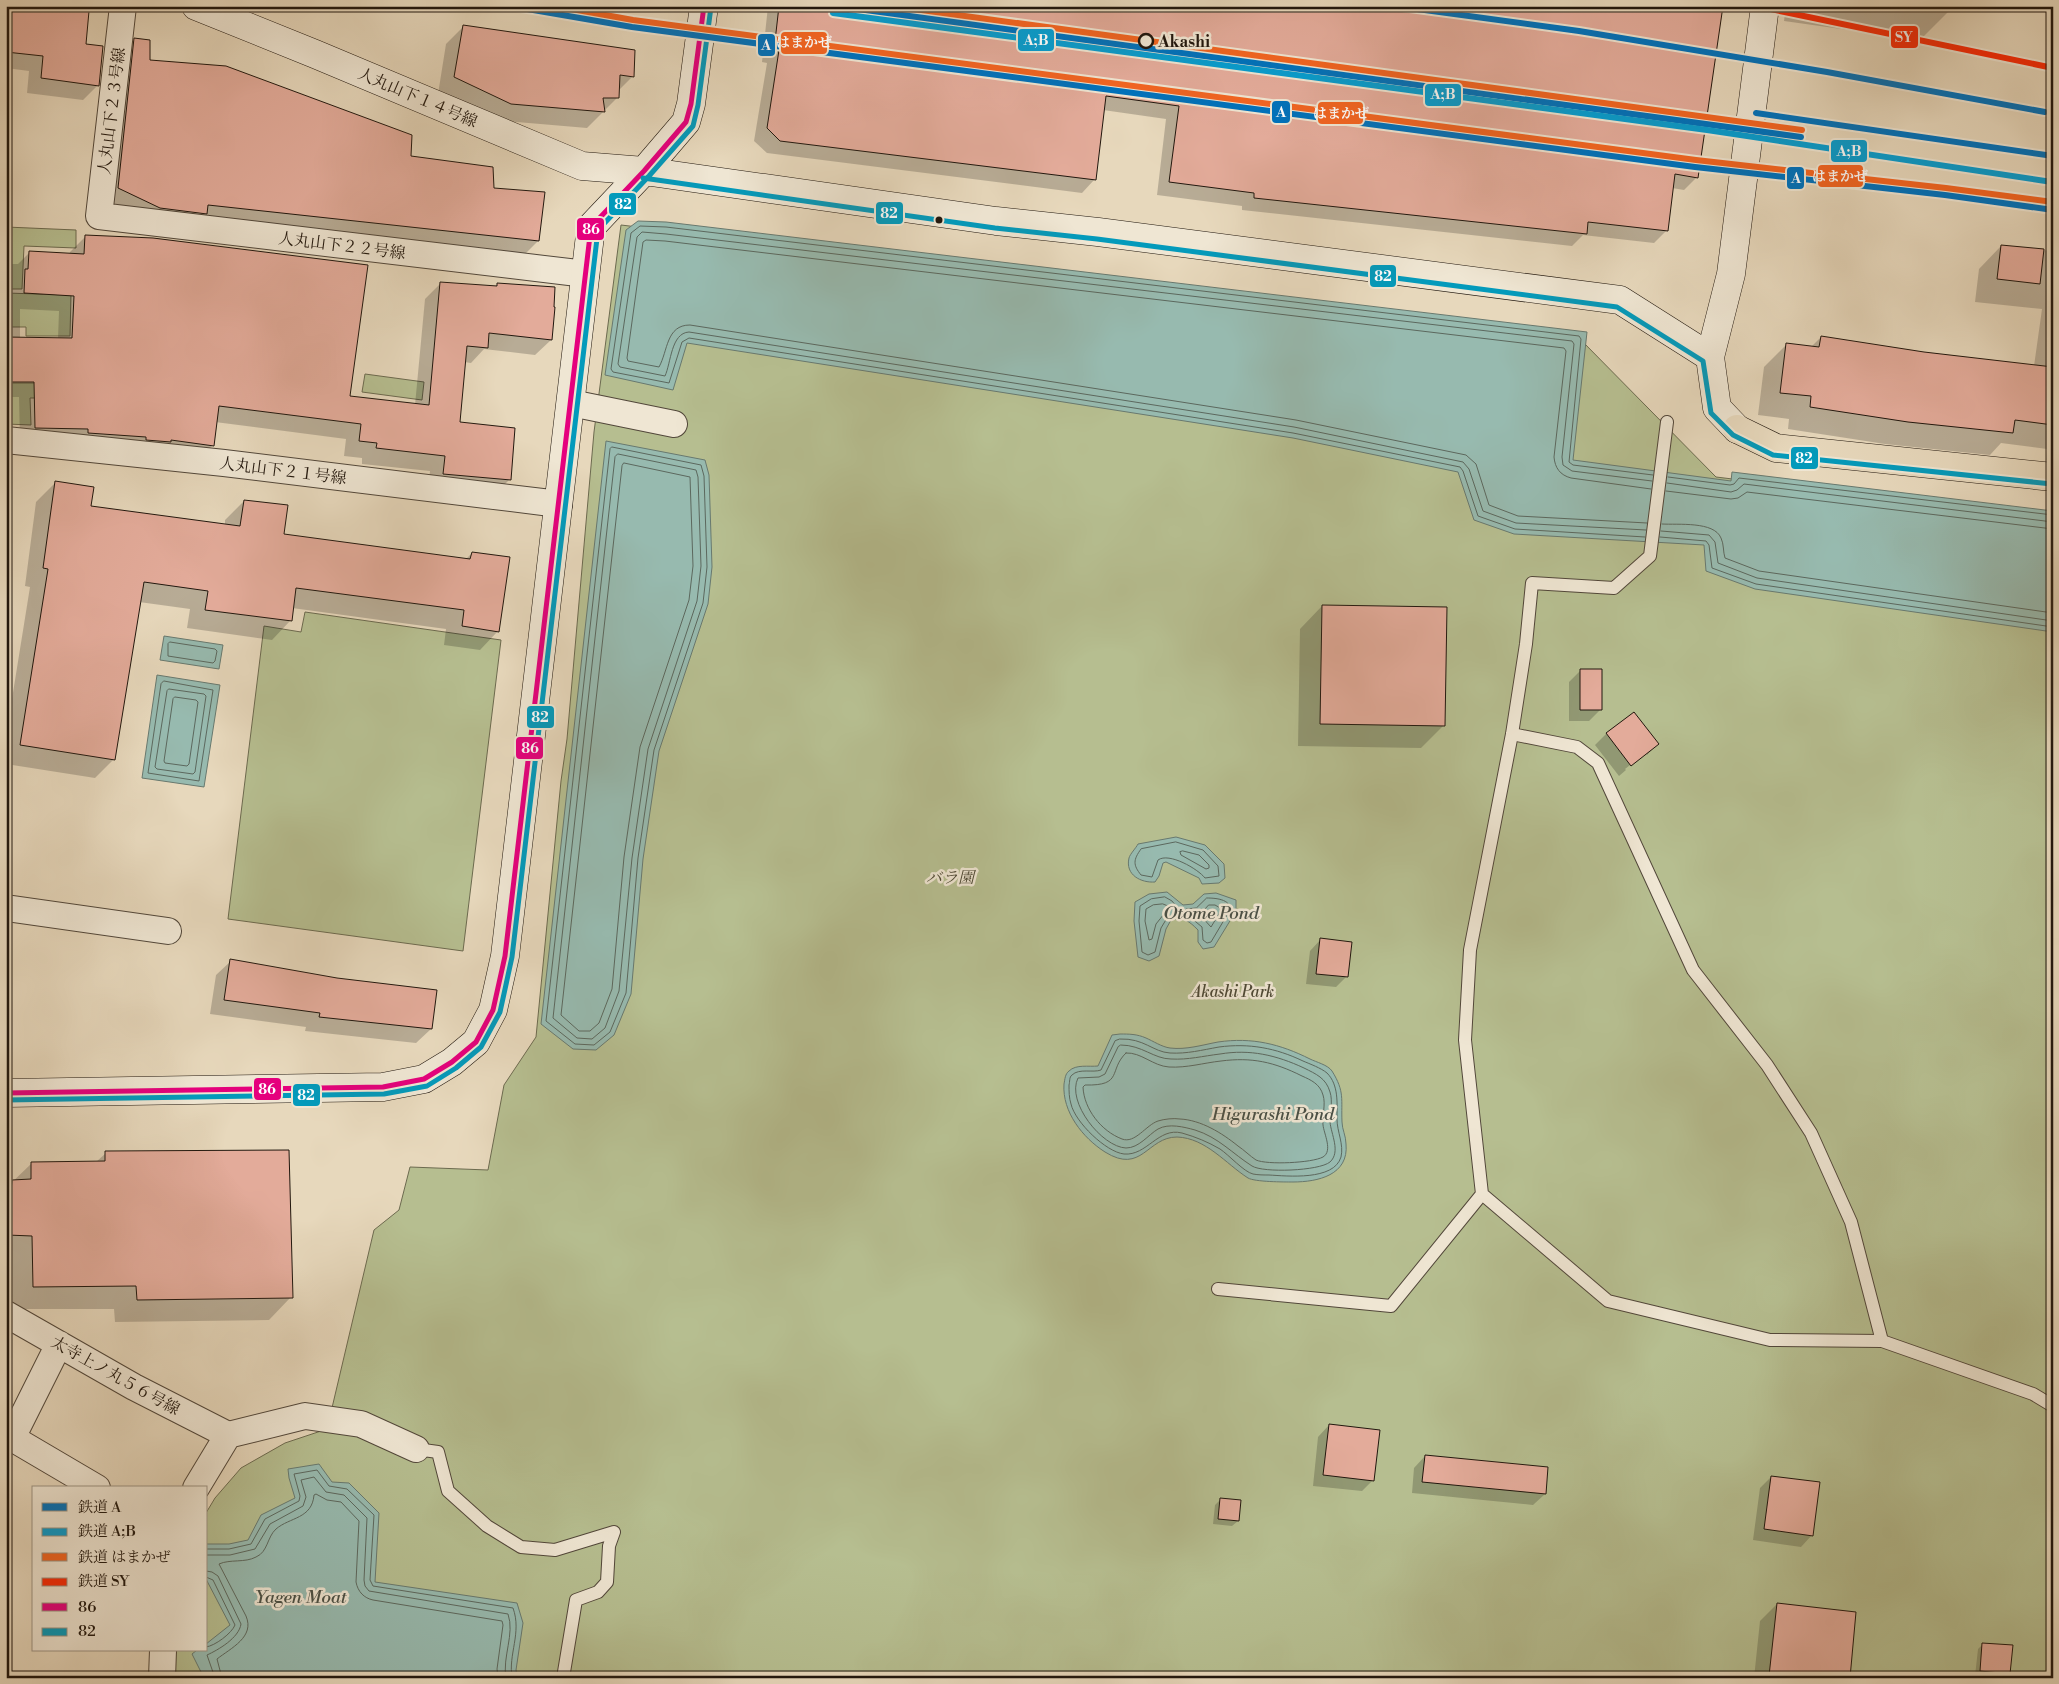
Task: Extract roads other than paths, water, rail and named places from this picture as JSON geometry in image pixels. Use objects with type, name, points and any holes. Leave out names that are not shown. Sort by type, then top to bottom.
[{"type":"main road","points":[[1737,429],[1776,448],[2053,478]]},
{"type":"street","name":"人丸山下２３号線","points":[[98,216],[123,6]]},
{"type":"street","name":"人丸山下１４号線","points":[[196,6],[582,166],[644,171],[996,221],[1098,232],[1620,300],[1710,357]]},
{"type":"street","points":[[6,1093],[383,1087],[424,1079],[452,1062],[476,1042],[493,1010],[505,956],[559,504],[583,405],[586,274],[591,227],[644,171],[686,122],[691,104],[704,6]]},
{"type":"street","points":[[1737,429],[1717,408],[1710,357],[1731,274],[1765,6]]},
{"type":"street","name":"人丸山下２２号線","points":[[98,216],[586,274]]},
{"type":"street","points":[[583,405],[674,424]]},
{"type":"street","name":"人丸山下２１号線","points":[[6,440],[234,464],[559,504]]},
{"type":"street","points":[[6,908],[168,931]]},
{"type":"street","name":"太寺上ノ丸５６号線","points":[[6,1314],[134,1387],[228,1435]]},
{"type":"street","points":[[59,1344],[12,1438],[94,1486]]},
{"type":"street","points":[[197,1486],[228,1435],[305,1416],[361,1424],[416,1449]]},
{"type":"street","points":[[162,1678],[163,1652]]},
{"type":"lane","points":[[1667,422],[1650,556],[1614,588],[1532,583],[1526,644],[1512,734],[1470,950],[1465,1040],[1482,1194],[1608,1301],[1770,1340],[1882,1341],[2033,1394],[2053,1406]]},
{"type":"lane","points":[[1512,734],[1577,747],[1598,763],[1693,970],[1768,1066],[1811,1133],[1851,1222],[1882,1341]]},
{"type":"lane","points":[[1218,1288],[1391,1306],[1482,1194]]},
{"type":"lane","points":[[416,1449],[438,1452],[448,1491],[487,1526],[521,1547],[555,1550],[614,1532],[610,1546],[607,1582],[598,1592],[576,1600],[563,1678]]},
{"type":"water","points":[[638,221],[666,222],[1587,332],[1573,460],[1731,481],[1732,472],[2053,511],[2053,632],[1755,589],[1706,571],[1704,545],[1514,534],[1474,520],[1458,472],[1293,438],[687,343],[673,390],[605,375],[626,230]]},
{"type":"water","points":[[606,441],[705,460],[709,475],[712,567],[708,604],[659,751],[643,859],[631,994],[614,1035],[596,1050],[573,1049],[541,1024]]},
{"type":"water","points":[[164,636],[223,645],[219,669],[160,660]]},
{"type":"water","points":[[157,675],[220,685],[204,787],[142,778]]},
{"type":"water","points":[[1176,837],[1205,845],[1224,864],[1225,878],[1219,883],[1202,884],[1199,878],[1166,862],[1163,863],[1155,882],[1144,881],[1135,877],[1128,864],[1129,858],[1138,844]]},
{"type":"water","name":"Otome Pond","points":[[1167,892],[1183,905],[1193,904],[1204,894],[1216,893],[1236,900],[1236,911],[1214,947],[1203,949],[1198,942],[1198,930],[1186,920],[1176,919],[1171,920],[1166,929],[1159,956],[1149,961],[1138,957],[1134,921],[1135,902],[1149,894]]},
{"type":"water","name":"Higurashi Pond","points":[[1112,1035],[1139,1036],[1170,1048],[1188,1048],[1218,1042],[1242,1040],[1254,1041],[1288,1049],[1325,1065],[1332,1071],[1341,1090],[1342,1125],[1346,1144],[1346,1155],[1342,1163],[1337,1170],[1322,1178],[1303,1182],[1270,1182],[1248,1178],[1206,1147],[1187,1138],[1167,1139],[1144,1153],[1128,1159],[1117,1158],[1105,1152],[1082,1132],[1070,1114],[1064,1094],[1064,1084],[1065,1077],[1072,1069],[1098,1066]]},
{"type":"water","name":"Yagen Moat","points":[[319,1464],[332,1482],[349,1483],[379,1513],[375,1582],[517,1603],[523,1623],[516,1670],[517,1678],[204,1678],[192,1654],[194,1652],[208,1652],[208,1642],[230,1625],[208,1583],[208,1544],[229,1544],[248,1540],[261,1515],[295,1498],[288,1469]]},
{"type":"rail line","name":"A","points":[[510,6],[632,27],[1695,167],[1945,195],[2053,210]]},
{"type":"rail line","name":"はまかぜ","points":[[555,6],[633,20],[1696,160],[2053,202]]},
{"type":"rail line","name":"A","points":[[836,6],[1801,137]]},
{"type":"rail line","name":"はまかぜ","points":[[892,6],[1802,130]]},
{"type":"rail line","name":"A","points":[[1395,6],[1579,31],[1827,72],[2045,112]]},
{"type":"rail line","name":"SY","points":[[1756,6],[2053,68]]},
{"type":"rail line","name":"A;B","points":[[833,13],[1707,130],[2052,182]]},
{"type":"rail line","name":"A","points":[[1756,113],[2053,156]]},
{"type":"place","name":"Akashi","points":[[1146,41]]},
{"type":"park label","name":"バラ園","points":[[950,877]]},
{"type":"park label","name":"Akashi Park","points":[[1233,991]]}]
